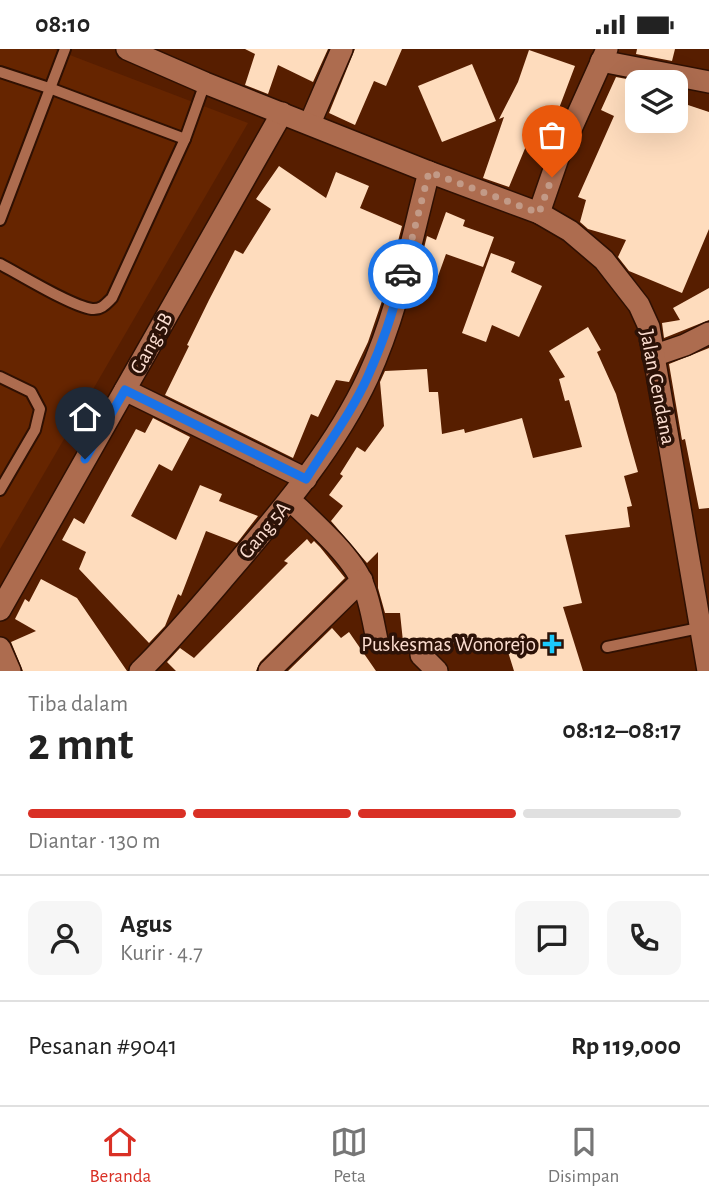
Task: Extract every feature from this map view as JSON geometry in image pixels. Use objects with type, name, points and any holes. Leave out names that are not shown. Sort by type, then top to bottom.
[{"type":"street","points":[[310,123],[342,49]]},
{"type":"street","name":"Jalan Cendana","points":[[134,50],[205,83],[539,213],[570,230],[624,283],[639,305],[649,327],[703,604],[699,628],[708,671]]},
{"type":"street","points":[[539,213],[558,158],[604,55],[709,82]]},
{"type":"street","name":"Gang 5B","points":[[0,610],[282,113]]},
{"type":"street","name":"Gang 5A","points":[[140,671],[193,614],[290,500],[351,409],[391,318],[429,172]]},
{"type":"street","points":[[653,356],[709,333]]},
{"type":"street","points":[[125,390],[306,479]]},
{"type":"street","points":[[290,500],[318,526],[362,580],[377,640]]},
{"type":"street","points":[[269,671],[362,580]]},
{"type":"street","points":[[0,648],[10,671]]},
{"type":"street","points":[[421,655],[437,671]]},
{"type":"lane","points":[[0,220],[65,49]]},
{"type":"lane","points":[[0,72],[185,139]]},
{"type":"lane","points":[[0,264],[66,299],[94,309],[103,306],[112,298],[185,139],[205,83]]},
{"type":"lane","points":[[0,377],[31,392],[40,409],[36,430],[0,491]]},
{"type":"lane","points":[[607,647],[699,628]]},
{"type":"shaded area","points":[[0,49],[54,49],[248,123],[0,549]]},
{"type":"building","points":[[245,49],[328,49],[313,82],[278,65],[268,94],[245,85],[255,54]]},
{"type":"building","points":[[355,49],[402,49],[386,86],[374,81],[355,125],[329,113]]},
{"type":"building","points":[[637,49],[675,49],[672,61],[636,54]]},
{"type":"building","points":[[529,50],[575,66],[547,140],[531,134],[509,187],[483,178],[504,117],[499,119],[518,82]]},
{"type":"building","points":[[472,64],[496,121],[442,142],[418,86]]},
{"type":"building","points":[[616,77],[625,79],[625,133],[688,133],[688,105],[709,112],[709,229],[682,293],[629,271],[618,257],[626,240],[588,229],[580,222],[586,200],[578,197],[614,116],[601,110]]},
{"type":"building","points":[[279,166],[326,198],[336,172],[369,186],[360,208],[402,226],[368,342],[349,382],[336,380],[318,417],[311,414],[293,458],[165,395],[235,250],[243,254],[271,209],[256,199]]},
{"type":"building","points":[[446,212],[465,220],[463,226],[494,237],[483,267],[446,254],[437,279],[418,272],[427,236],[436,240]]},
{"type":"building","points":[[491,253],[515,262],[511,272],[542,286],[519,337],[492,325],[486,342],[462,333]]},
{"type":"building","points":[[709,288],[709,320],[664,338],[662,323],[680,320],[673,308]]},
{"type":"building","points":[[588,327],[601,350],[597,352],[616,394],[638,472],[624,476],[632,506],[627,507],[630,527],[565,535],[582,603],[563,607],[583,671],[514,671],[504,639],[433,645],[432,648],[418,642],[404,651],[400,613],[385,613],[378,588],[378,552],[367,563],[331,521],[343,506],[329,495],[343,476],[340,474],[357,447],[365,452],[384,426],[380,382],[385,371],[427,369],[429,392],[438,392],[442,434],[464,429],[465,433],[522,418],[533,458],[582,447],[569,400],[565,401],[559,379],[565,377],[549,351]]},
{"type":"building","points":[[709,348],[709,508],[699,509],[685,439],[682,440],[669,364]]},
{"type":"building","points":[[153,418],[190,437],[172,471],[159,464],[131,516],[176,540],[200,485],[222,494],[219,501],[258,516],[237,543],[206,531],[181,596],[178,594],[165,626],[149,643],[79,569],[86,552],[62,540],[74,518],[84,524],[136,429],[145,433]]},
{"type":"building","points":[[307,539],[311,544],[314,541],[320,547],[345,578],[260,662],[256,671],[176,671],[167,662],[180,648],[194,658],[288,563],[284,561]]},
{"type":"building","points":[[41,579],[77,598],[127,671],[23,671],[11,642],[36,631],[15,619],[25,599],[29,602]]},
{"type":"building","points":[[332,628],[341,638],[349,632],[376,671],[288,671]]},
{"type":"way so far","points":[[403,274],[429,172],[539,213],[552,177]]},
{"type":"place","name":"Puskesmas Wonorejo","points":[[552,644]]},
{"type":"route","points":[[85,459],[125,390],[306,479],[368,377],[391,318],[403,274]]}]
